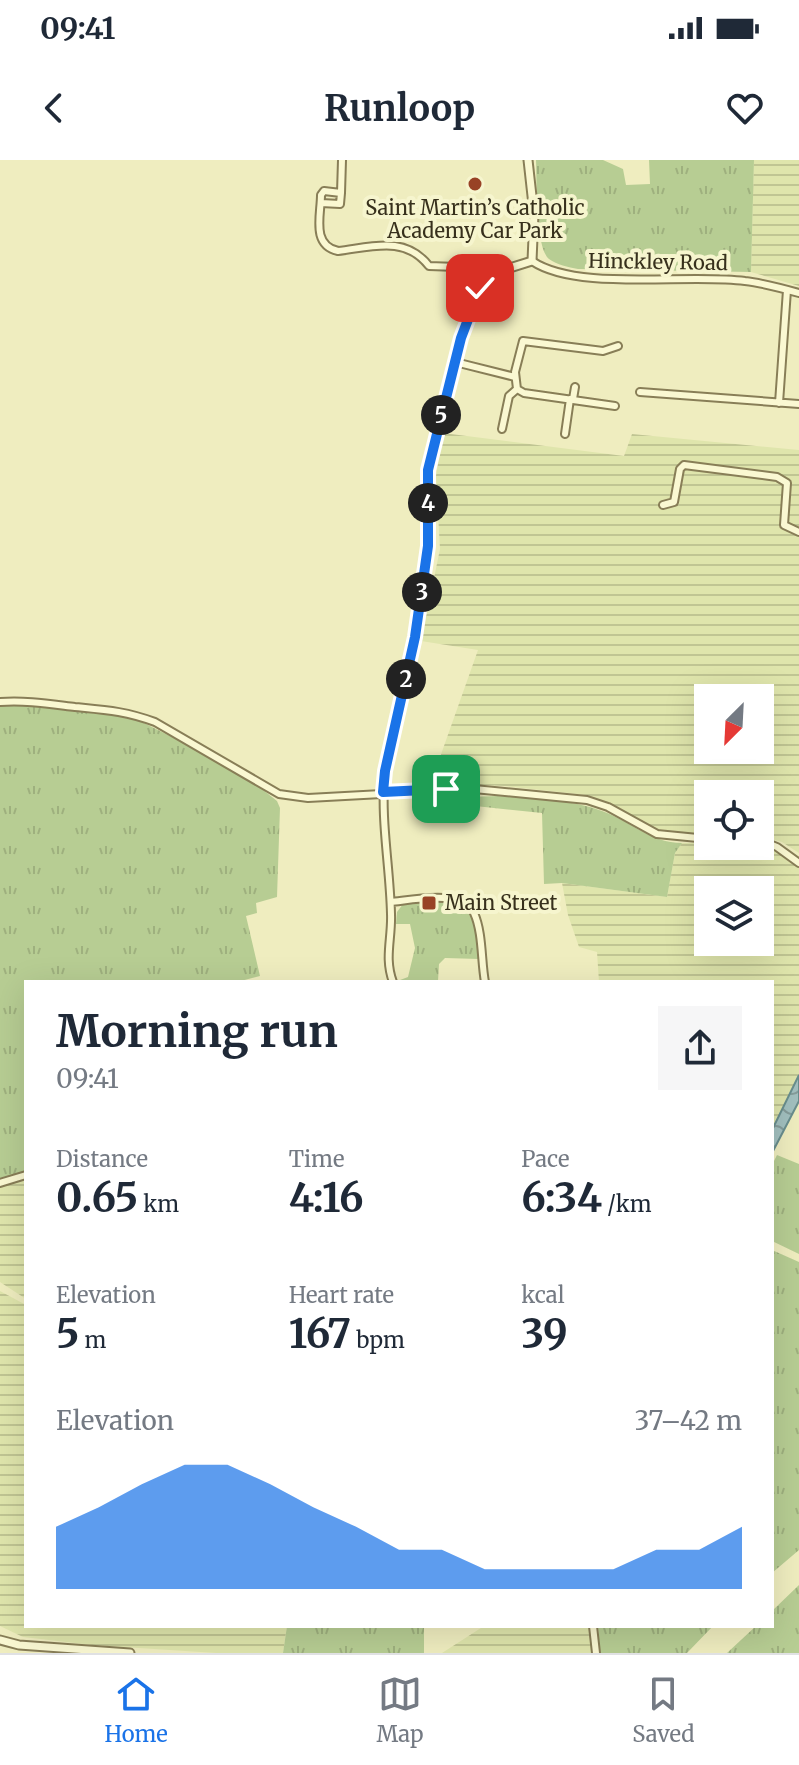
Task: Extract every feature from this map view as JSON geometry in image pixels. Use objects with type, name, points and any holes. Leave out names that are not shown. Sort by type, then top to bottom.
[{"type":"street","points":[[321,203],[340,204],[342,160]]},
{"type":"street","points":[[392,980],[388,969],[391,902],[383,792],[415,637],[428,546],[428,470],[461,338],[480,288],[497,272],[532,261],[534,214],[528,160]]},
{"type":"street","points":[[341,193],[322,192],[319,235],[322,243],[330,249],[397,246],[421,256],[429,266],[486,268],[497,272]]},
{"type":"street","name":"Hinckley Road","points":[[532,261],[546,271],[576,277],[743,280],[799,293]]},
{"type":"street","points":[[779,403],[787,290]]},
{"type":"street","points":[[517,389],[515,377],[523,341],[603,351],[618,346]]},
{"type":"street","points":[[455,362],[515,377]]},
{"type":"street","points":[[565,434],[575,387]]},
{"type":"street","points":[[517,389],[524,393],[615,406]]},
{"type":"street","points":[[502,429],[509,396],[517,389]]},
{"type":"street","points":[[640,392],[799,404]]},
{"type":"street","points":[[663,505],[674,502],[680,469],[684,465],[777,477],[787,483],[784,525],[799,532]]},
{"type":"street","points":[[0,702],[38,702],[118,710],[136,715],[163,727],[279,794],[308,798],[474,789],[587,800],[608,807],[657,834],[694,838]]},
{"type":"street","points":[[774,846],[799,863]]},
{"type":"street","points":[[391,902],[448,897],[469,905],[477,924],[485,980]]},
{"type":"street","points":[[0,1183],[24,1176]]},
{"type":"street","points":[[593,1628],[596,1653]]},
{"type":"street","points":[[0,1640],[19,1645],[130,1653]]},
{"type":"green space","points":[[536,160],[603,160],[623,169],[626,185],[650,184],[649,160],[754,160],[751,272],[578,269],[552,261],[544,252],[541,242]]},
{"type":"green space","points":[[754,160],[799,160],[799,286],[751,272]]},
{"type":"green space","points":[[443,433],[624,456],[632,434],[799,450],[799,853],[774,840],[774,780],[694,780],[694,834],[656,830],[614,806],[587,795],[504,786],[434,783],[439,760],[478,650],[421,641],[440,549],[436,476]]},
{"type":"green space","points":[[0,704],[128,715],[196,749],[262,789],[277,801],[280,808],[277,897],[256,903],[257,913],[246,916],[260,976],[245,980],[24,980],[24,1176],[0,1183]]},
{"type":"green space","points":[[498,796],[590,807],[660,839],[682,843],[675,853],[667,897],[562,883],[544,884],[542,813],[466,805],[466,797]]},
{"type":"green space","points":[[682,843],[694,843],[694,860],[774,860],[774,850],[799,868],[799,1075],[774,1126],[774,980],[599,980],[597,952],[579,947],[568,915],[562,883],[667,897],[675,853]]},
{"type":"green space","points":[[448,899],[468,906],[476,924],[479,959],[445,958],[439,964],[438,980],[400,980],[408,977],[415,948],[410,924],[396,924],[397,912],[403,904]]},
{"type":"green space","points":[[777,1155],[799,1164],[799,1254],[774,1242],[774,1161]]},
{"type":"green space","points":[[24,1176],[24,1298],[0,1282],[0,1183]]},
{"type":"green space","points":[[774,1251],[799,1262],[799,1550],[774,1571]]},
{"type":"green space","points":[[0,1291],[24,1304],[24,1628],[287,1628],[283,1653],[216,1653],[23,1637],[0,1626]]},
{"type":"green space","points":[[799,1585],[799,1653],[727,1653],[754,1628],[774,1628],[774,1609]]},
{"type":"green space","points":[[287,1628],[424,1628],[424,1653],[283,1653]]},
{"type":"green space","points":[[481,1628],[593,1628],[596,1653],[442,1653]]},
{"type":"green space","points":[[598,1628],[711,1628],[687,1653],[600,1653]]},
{"type":"water","points":[[799,1075],[799,1101],[774,1149],[774,1126]]},
{"type":"place","name":"Saint Martin’s Catholic Academy Car Park","points":[[475,184]]},
{"type":"place","name":"Main Street","points":[[429,903]]},
{"type":"route","points":[[446,789],[383,792],[415,637],[428,546],[428,470],[461,338],[480,288]]}]
